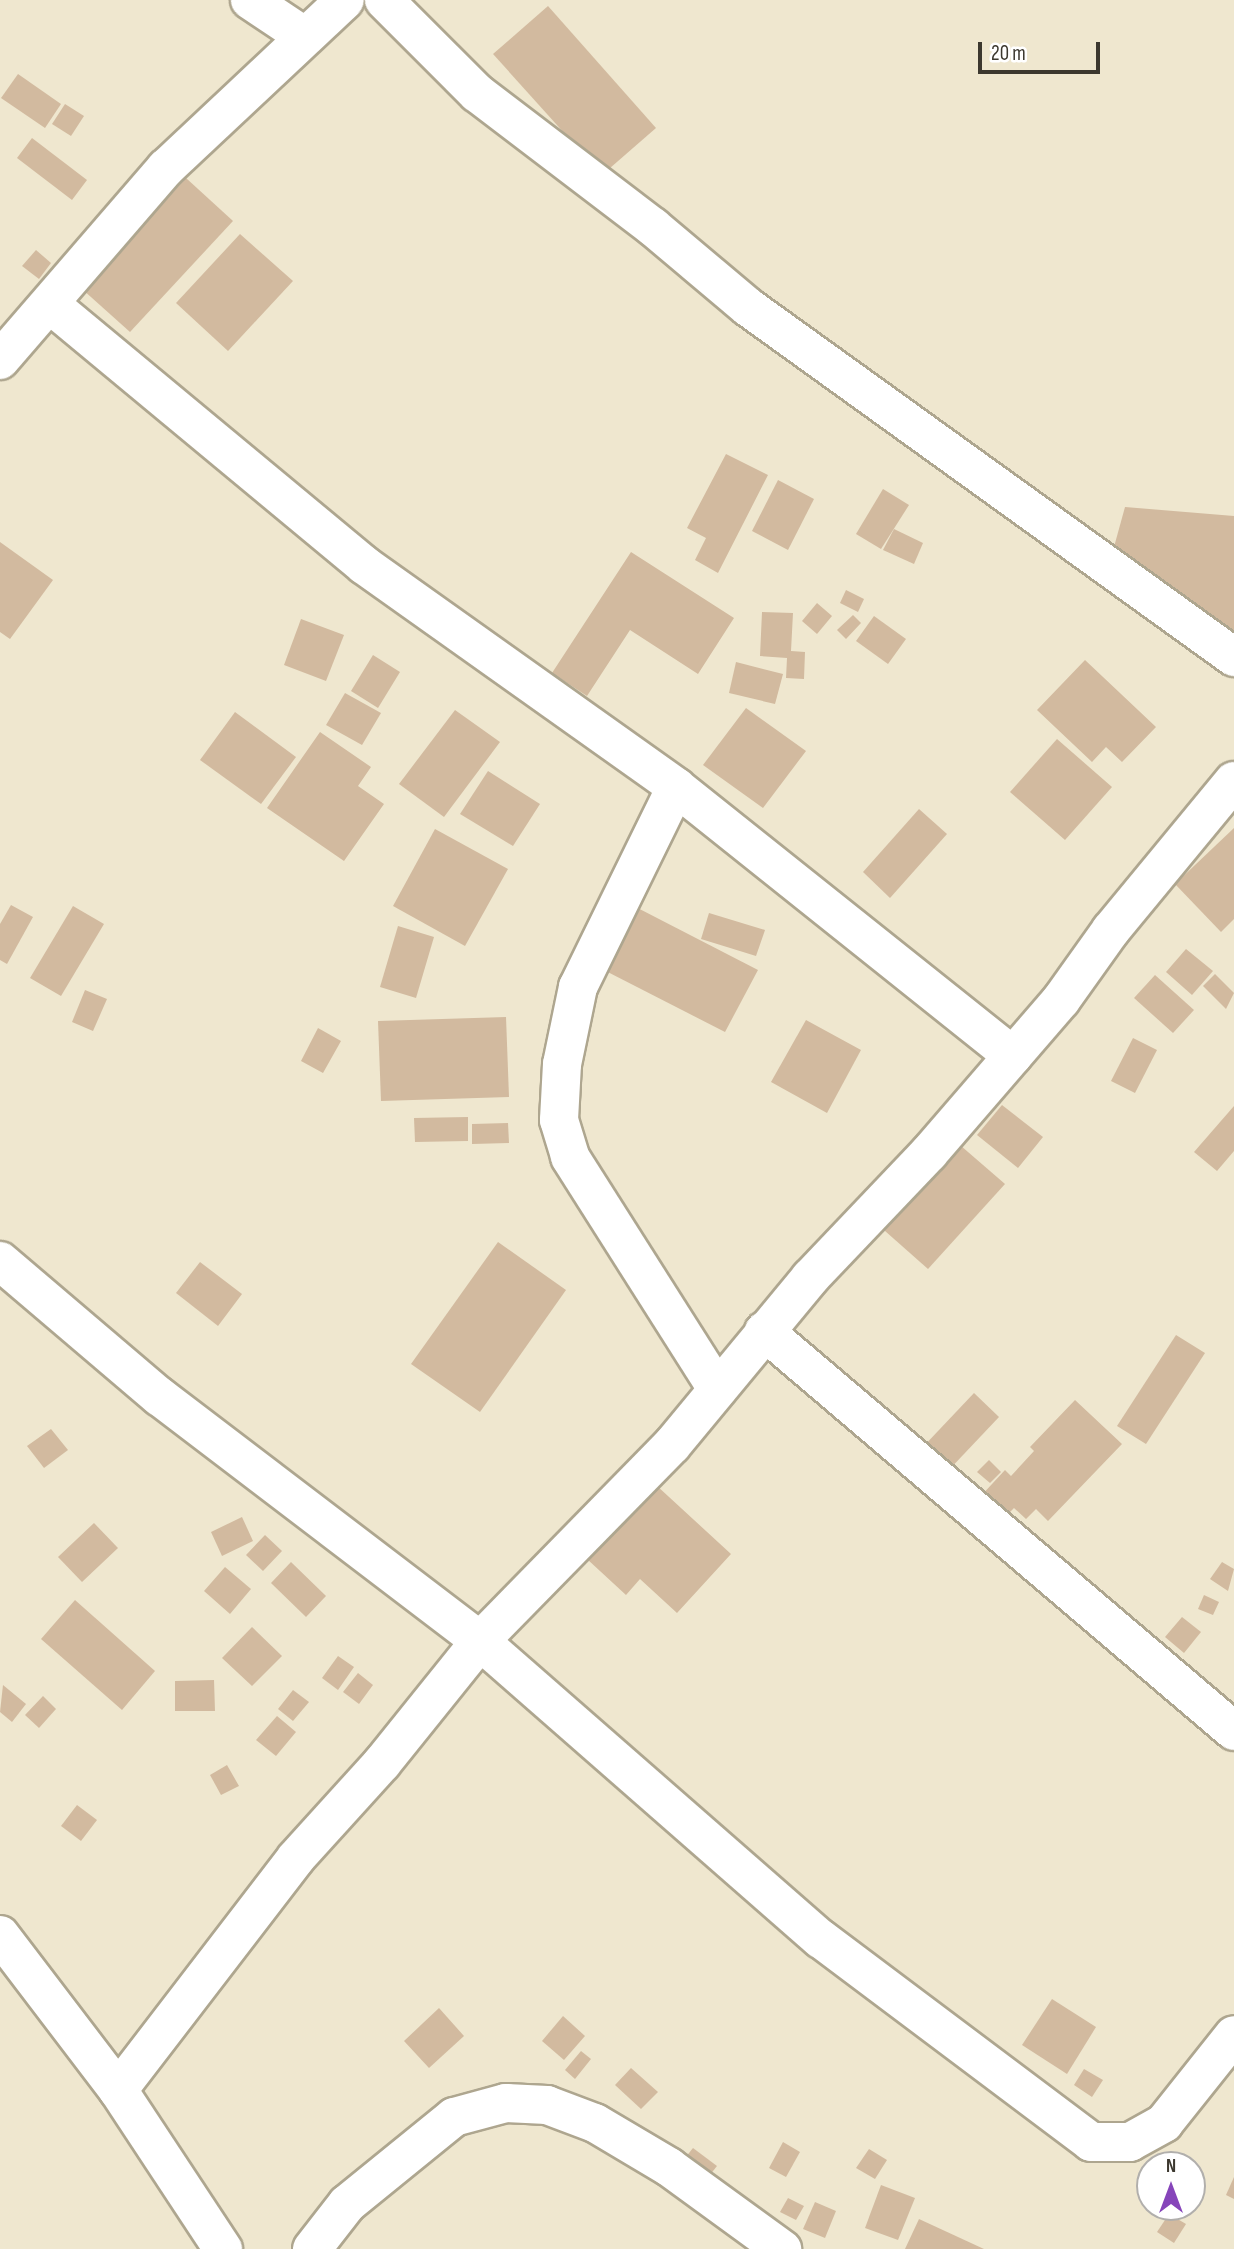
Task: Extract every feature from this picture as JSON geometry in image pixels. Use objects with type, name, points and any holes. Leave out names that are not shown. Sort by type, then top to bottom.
[{"type":"main road","points":[[250,0],[304,36]]},
{"type":"main road","points":[[0,360],[51,305],[166,168],[345,0]]},
{"type":"main road","points":[[384,0],[477,93],[653,227],[748,307],[1234,657]]},
{"type":"main road","points":[[51,305],[364,565],[676,787],[1013,1056]]},
{"type":"main road","points":[[118,2090],[296,1858],[382,1763],[480,1640],[672,1445],[764,1331],[1013,1056],[1234,781]]},
{"type":"main road","points":[[676,787],[578,987],[562,1064],[559,1120],[570,1157],[717,1389]]},
{"type":"main road","points":[[0,1261],[160,1397],[480,1640],[821,1940],[1091,2142],[1130,2142],[1164,2123],[1234,2035]]},
{"type":"main road","points":[[764,1331],[1234,1731]]},
{"type":"main road","points":[[0,1935],[118,2090],[223,2249]]},
{"type":"main road","points":[[312,2249],[347,2204],[454,2117],[506,2103],[547,2105],[595,2123],[668,2167],[782,2249]]},
{"type":"building","points":[[548,6],[656,128],[602,175],[493,54]]},
{"type":"building","points":[[18,74],[61,104],[45,128],[1,98]]},
{"type":"building","points":[[65,104],[84,116],[71,136],[52,124]]},
{"type":"building","points":[[32,138],[87,180],[72,200],[17,158]]},
{"type":"building","points":[[186,178],[233,221],[130,332],[82,289]]},
{"type":"building","points":[[240,234],[293,281],[228,351],[176,303]]},
{"type":"building","points":[[36,250],[51,263],[39,279],[22,266]]},
{"type":"building","points":[[726,454],[768,475],[718,573],[695,560],[706,538],[687,528]]},
{"type":"building","points":[[778,480],[814,499],[788,550],[752,531]]},
{"type":"building","points":[[883,489],[909,505],[881,549],[856,534]]},
{"type":"building","points":[[1125,507],[1234,516],[1234,633],[1114,547]]},
{"type":"building","points":[[894,529],[923,543],[914,564],[883,550]]},
{"type":"building","points":[[0,542],[53,580],[10,639],[0,632]]},
{"type":"building","points":[[631,552],[734,618],[698,674],[630,630],[587,696],[552,673]]},
{"type":"building","points":[[846,590],[864,599],[858,612],[840,603]]},
{"type":"building","points":[[817,603],[832,616],[817,634],[802,621]]},
{"type":"building","points":[[762,612],[793,613],[791,651],[805,652],[804,679],[786,678],[787,658],[760,656]]},
{"type":"building","points":[[853,615],[861,623],[846,639],[837,630]]},
{"type":"building","points":[[874,616],[906,639],[888,664],[856,641]]},
{"type":"building","points":[[301,619],[344,635],[326,681],[284,665]]},
{"type":"building","points":[[373,655],[400,672],[378,708],[351,691]]},
{"type":"building","points":[[1085,660],[1156,727],[1122,762],[1106,747],[1092,762],[1037,710]]},
{"type":"building","points":[[736,662],[783,674],[775,704],[729,693]]},
{"type":"building","points":[[345,693],[381,713],[362,745],[326,725]]},
{"type":"building","points":[[746,708],[806,751],[763,808],[703,765]]},
{"type":"building","points":[[455,710],[500,742],[444,817],[399,784]]},
{"type":"building","points":[[235,712],[296,757],[261,804],[200,760]]},
{"type":"building","points":[[320,732],[371,767],[358,786],[384,804],[344,861],[267,808]]},
{"type":"building","points":[[1057,739],[1112,787],[1065,840],[1010,792]]},
{"type":"building","points":[[488,771],[540,804],[513,846],[460,814]]},
{"type":"building","points":[[919,809],[947,834],[890,898],[863,872]]},
{"type":"building","points":[[1234,828],[1234,919],[1221,932],[1175,884]]},
{"type":"building","points":[[435,829],[508,869],[465,946],[393,906]]},
{"type":"building","points":[[626,902],[758,970],[725,1032],[594,965]]},
{"type":"building","points":[[11,905],[33,917],[7,964],[0,960],[0,924]]},
{"type":"building","points":[[73,906],[104,924],[61,996],[30,978]]},
{"type":"building","points":[[709,913],[765,930],[756,956],[701,939]]},
{"type":"building","points":[[398,926],[434,937],[416,998],[380,987]]},
{"type":"building","points":[[1186,949],[1213,971],[1192,995],[1166,972]]},
{"type":"building","points":[[1215,974],[1234,993],[1226,1009],[1203,986]]},
{"type":"building","points":[[1155,975],[1194,1010],[1173,1033],[1134,998]]},
{"type":"building","points":[[85,990],[107,999],[93,1031],[72,1022]]},
{"type":"building","points":[[506,1017],[509,1097],[381,1101],[378,1021]]},
{"type":"building","points":[[806,1020],[861,1050],[827,1113],[771,1082]]},
{"type":"building","points":[[318,1028],[341,1041],[323,1073],[301,1061]]},
{"type":"building","points":[[1133,1038],[1157,1050],[1135,1093],[1111,1081]]},
{"type":"building","points":[[1002,1105],[1043,1137],[1018,1168],[977,1135]]},
{"type":"building","points":[[1234,1106],[1234,1151],[1217,1171],[1194,1152]]},
{"type":"building","points":[[468,1117],[468,1141],[415,1142],[414,1118]]},
{"type":"building","points":[[508,1123],[509,1143],[472,1144],[472,1124]]},
{"type":"building","points":[[953,1139],[1005,1184],[928,1269],[876,1223]]},
{"type":"building","points":[[498,1242],[566,1290],[480,1412],[411,1364]]},
{"type":"building","points":[[200,1262],[242,1294],[218,1326],[176,1293]]},
{"type":"building","points":[[1176,1335],[1205,1353],[1146,1444],[1117,1426]]},
{"type":"building","points":[[974,1393],[999,1417],[946,1473],[921,1449]]},
{"type":"building","points":[[1075,1400],[1122,1444],[1048,1521],[1036,1509],[1026,1519],[1014,1508],[1002,1520],[979,1498],[1005,1470],[1011,1476],[1034,1451],[1030,1447]]},
{"type":"building","points":[[51,1429],[68,1450],[44,1468],[27,1446]]},
{"type":"building","points":[[989,1460],[1001,1472],[990,1483],[977,1472]]},
{"type":"building","points":[[656,1485],[731,1554],[677,1613],[640,1579],[626,1595],[587,1559]]},
{"type":"building","points":[[242,1517],[253,1541],[222,1556],[211,1532]]},
{"type":"building","points":[[94,1523],[118,1548],[82,1582],[58,1557]]},
{"type":"building","points":[[265,1535],[282,1551],[263,1571],[246,1555]]},
{"type":"building","points":[[291,1562],[326,1596],[306,1617],[271,1583]]},
{"type":"building","points":[[1222,1562],[1234,1569],[1228,1591],[1210,1579]]},
{"type":"building","points":[[225,1567],[251,1589],[230,1614],[204,1591]]},
{"type":"building","points":[[1204,1595],[1219,1602],[1213,1615],[1198,1609]]},
{"type":"building","points":[[75,1600],[155,1671],[122,1710],[41,1639]]},
{"type":"building","points":[[1182,1617],[1201,1632],[1184,1653],[1165,1637]]},
{"type":"building","points":[[252,1627],[282,1656],[252,1686],[222,1658]]},
{"type":"building","points":[[338,1656],[354,1667],[338,1690],[322,1678]]},
{"type":"building","points":[[358,1673],[373,1685],[359,1704],[343,1692]]},
{"type":"building","points":[[214,1680],[215,1711],[175,1711],[175,1681]]},
{"type":"building","points":[[3,1685],[26,1704],[12,1722],[0,1712]]},
{"type":"building","points":[[293,1690],[309,1702],[293,1721],[278,1709]]},
{"type":"building","points":[[43,1696],[56,1709],[39,1728],[25,1715]]},
{"type":"building","points":[[277,1716],[296,1732],[276,1756],[256,1740]]},
{"type":"building","points":[[227,1765],[239,1786],[221,1795],[210,1775]]},
{"type":"building","points":[[77,1805],[97,1820],[81,1841],[61,1826]]},
{"type":"building","points":[[1052,1999],[1096,2027],[1067,2074],[1022,2045]]},
{"type":"building","points":[[439,2008],[464,2036],[429,2068],[404,2041]]},
{"type":"building","points":[[563,2016],[585,2036],[564,2060],[542,2041]]},
{"type":"building","points":[[581,2051],[591,2059],[575,2079],[565,2070]]},
{"type":"building","points":[[631,2068],[658,2092],[641,2109],[615,2085]]},
{"type":"building","points":[[1084,2069],[1103,2080],[1092,2097],[1074,2085]]},
{"type":"building","points":[[783,2142],[800,2152],[786,2177],[769,2168]]},
{"type":"building","points":[[693,2148],[717,2166],[705,2181],[681,2163]]},
{"type":"building","points":[[869,2149],[887,2160],[875,2179],[856,2168]]},
{"type":"building","points":[[1234,2177],[1234,2199],[1226,2195]]},
{"type":"building","points":[[881,2185],[915,2198],[898,2240],[865,2228]]},
{"type":"building","points":[[788,2198],[804,2206],[796,2220],[780,2212]]},
{"type":"building","points":[[815,2202],[836,2211],[825,2238],[803,2229]]},
{"type":"building","points":[[919,2219],[984,2249],[905,2249]]},
{"type":"building","points":[[1164,2221],[1181,2221],[1186,2224],[1174,2243],[1157,2232]]}]
